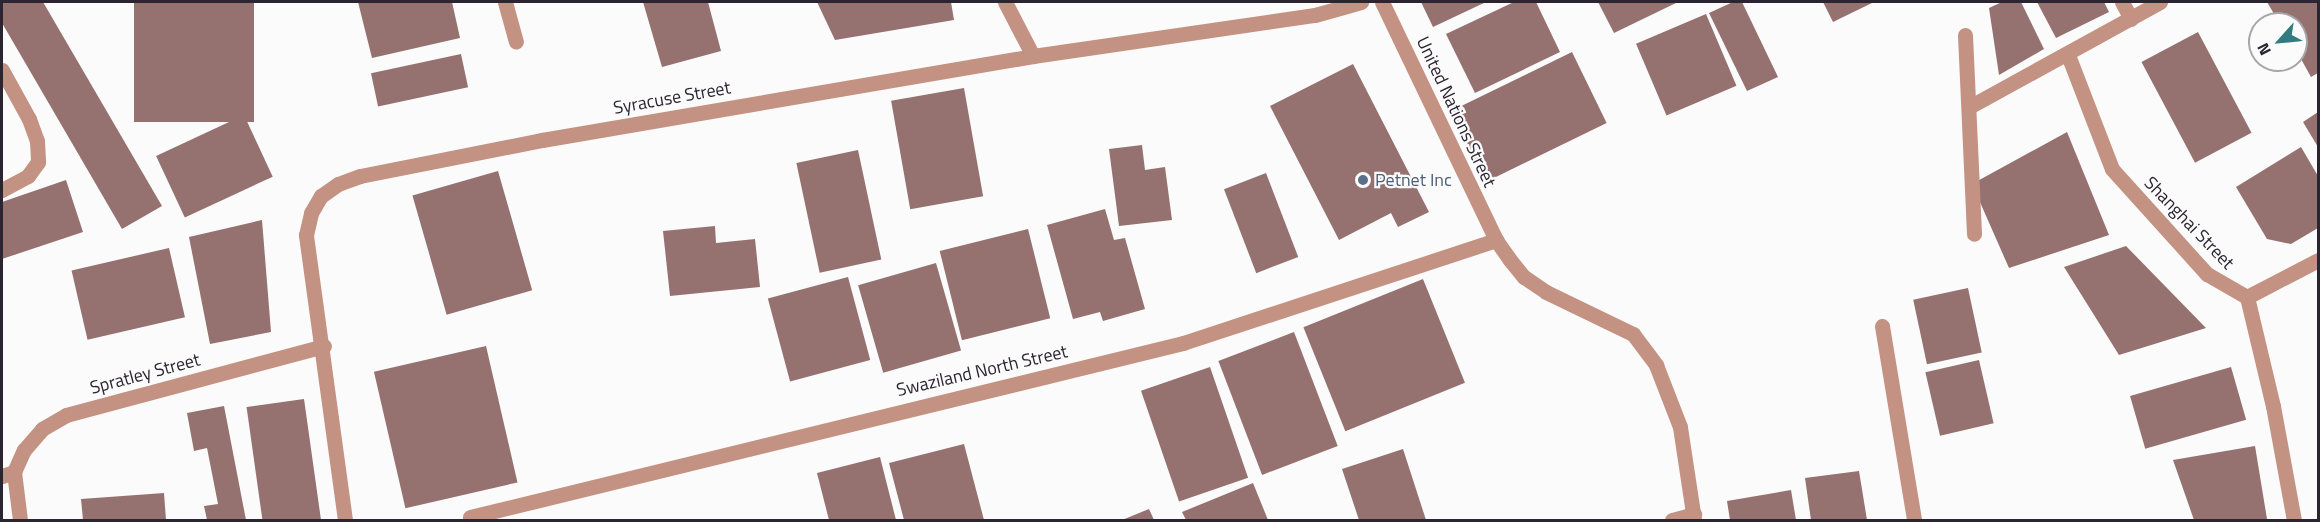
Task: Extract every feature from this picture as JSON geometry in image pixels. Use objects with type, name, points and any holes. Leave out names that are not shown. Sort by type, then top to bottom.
[{"type":"street","points":[[505,2],[516,42]]},
{"type":"street","points":[[1005,2],[1033,57]]},
{"type":"street","name":"Syracuse Street","points":[[345,520],[324,346],[306,235],[311,213],[321,196],[338,184],[360,176],[531,142],[1033,57],[1315,15],[1361,2]]},
{"type":"street","name":"United Nations Street","points":[[1382,2],[1496,240],[1524,277],[1633,334],[1646,349],[1680,427],[1694,517]]},
{"type":"street","points":[[2122,2],[2131,19]]},
{"type":"street","points":[[1969,108],[2160,2]]},
{"type":"street","points":[[1965,35],[1974,234]]},
{"type":"street","name":"Shanghai Street","points":[[2068,55],[2112,169],[2207,274],[2247,297]]},
{"type":"street","points":[[2,70],[29,119],[37,141],[38,162],[28,176],[2,190]]},
{"type":"street","name":"Swaziland North Street","points":[[470,516],[1183,343],[1496,240]]},
{"type":"street","points":[[2294,520],[2273,406],[2247,297],[2319,260]]},
{"type":"street","points":[[1882,326],[1914,520]]},
{"type":"street","name":"Spratley Street","points":[[8,474],[42,429],[66,415],[324,346]]},
{"type":"street","points":[[8,474],[20,520]]},
{"type":"street","points":[[1672,520],[1694,517]]},
{"type":"building","points":[[2,2],[43,2],[162,206],[122,229],[2,23]]},
{"type":"building","points":[[134,2],[254,2],[254,122],[134,122]]},
{"type":"building","points":[[358,2],[452,2],[460,38],[372,58]]},
{"type":"building","points":[[643,2],[708,2],[721,51],[662,67]]},
{"type":"building","points":[[817,2],[951,2],[954,20],[835,40]]},
{"type":"building","points":[[1421,2],[1486,2],[1433,27]]},
{"type":"building","points":[[1514,2],[1536,2],[1560,52],[1475,93],[1446,34]]},
{"type":"building","points":[[1598,2],[1678,2],[1614,33]]},
{"type":"building","points":[[1733,2],[1742,2],[1778,77],[1747,91],[1709,13]]},
{"type":"building","points":[[1823,2],[1874,2],[1833,22]]},
{"type":"building","points":[[2002,2],[2021,2],[2044,49],[1999,75],[1989,8]]},
{"type":"building","points":[[2037,2],[2104,2],[2109,12],[2056,38]]},
{"type":"building","points":[[2267,2],[2318,2],[2318,73],[2311,77],[2308,72],[2308,12],[2273,12]]},
{"type":"building","points":[[1706,14],[1736,86],[1667,115],[1636,44]]},
{"type":"building","points":[[2198,32],[2252,133],[2195,163],[2141,62]]},
{"type":"building","points":[[1572,52],[1607,123],[1486,182],[1452,111]]},
{"type":"building","points":[[461,54],[468,87],[378,106],[371,73]]},
{"type":"building","points":[[1353,64],[1429,212],[1398,227],[1391,213],[1339,240],[1270,106]]},
{"type":"building","points":[[964,88],[983,196],[910,209],[891,101]]},
{"type":"building","points":[[2318,112],[2318,147],[2303,122]]},
{"type":"building","points":[[244,115],[273,177],[185,218],[156,156]]},
{"type":"building","points":[[2067,132],[2109,235],[2009,268],[1972,184]]},
{"type":"building","points":[[1142,145],[1145,170],[1165,167],[1172,220],[1119,226],[1109,149]]},
{"type":"building","points":[[2301,147],[2318,176],[2318,228],[2291,244],[2267,239],[2236,187]]},
{"type":"building","points":[[858,150],[881,260],[820,273],[796,163]]},
{"type":"building","points":[[498,171],[532,290],[447,315],[412,196]]},
{"type":"building","points":[[1266,173],[1298,257],[1256,273],[1224,189]]},
{"type":"building","points":[[66,180],[83,232],[2,259],[2,202]]},
{"type":"building","points":[[1105,209],[1114,240],[1125,238],[1145,309],[1103,321],[1100,312],[1073,319],[1047,225]]},
{"type":"building","points":[[262,220],[271,332],[210,344],[189,237]]},
{"type":"building","points":[[715,226],[716,243],[755,239],[760,287],[670,296],[663,231]]},
{"type":"building","points":[[1028,229],[1050,318],[962,340],[940,251]]},
{"type":"building","points":[[2126,246],[2206,328],[2119,355],[2064,267]]},
{"type":"building","points":[[169,248],[185,317],[88,340],[72,270]]},
{"type":"building","points":[[936,263],[961,350],[883,373],[858,285]]},
{"type":"building","points":[[848,277],[870,360],[790,382],[768,298]]},
{"type":"building","points":[[1423,279],[1465,383],[1345,431],[1303,327]]},
{"type":"building","points":[[1968,288],[1982,353],[1927,364],[1913,300]]},
{"type":"building","points":[[1294,332],[1338,446],[1262,475],[1218,361]]},
{"type":"building","points":[[486,346],[517,482],[405,508],[374,372]]},
{"type":"building","points":[[1979,360],[1994,423],[1940,436],[1925,372]]},
{"type":"building","points":[[1210,367],[1248,478],[1179,501],[1141,391]]},
{"type":"building","points":[[2231,367],[2246,420],[2145,449],[2130,396]]},
{"type":"building","points":[[304,399],[321,520],[262,520],[247,407]]},
{"type":"building","points":[[224,406],[246,520],[207,520],[204,506],[218,504],[207,448],[194,451],[187,413]]},
{"type":"building","points":[[964,444],[984,520],[904,520],[889,463]]},
{"type":"building","points":[[2255,446],[2267,519],[2194,520],[2173,460]]},
{"type":"building","points":[[1403,449],[1426,520],[1359,520],[1342,469]]},
{"type":"building","points":[[880,457],[896,520],[829,520],[817,473]]},
{"type":"building","points":[[1859,471],[1867,520],[1811,520],[1805,478]]},
{"type":"building","points":[[1253,483],[1268,520],[1186,520],[1182,512]]},
{"type":"building","points":[[1791,490],[1796,520],[1730,520],[1727,501]]},
{"type":"building","points":[[164,493],[166,520],[83,520],[81,499]]},
{"type":"building","points":[[1149,509],[1154,520],[1122,520]]},
{"type":"place","name":"Petnet Inc","points":[[1363,180]]}]
